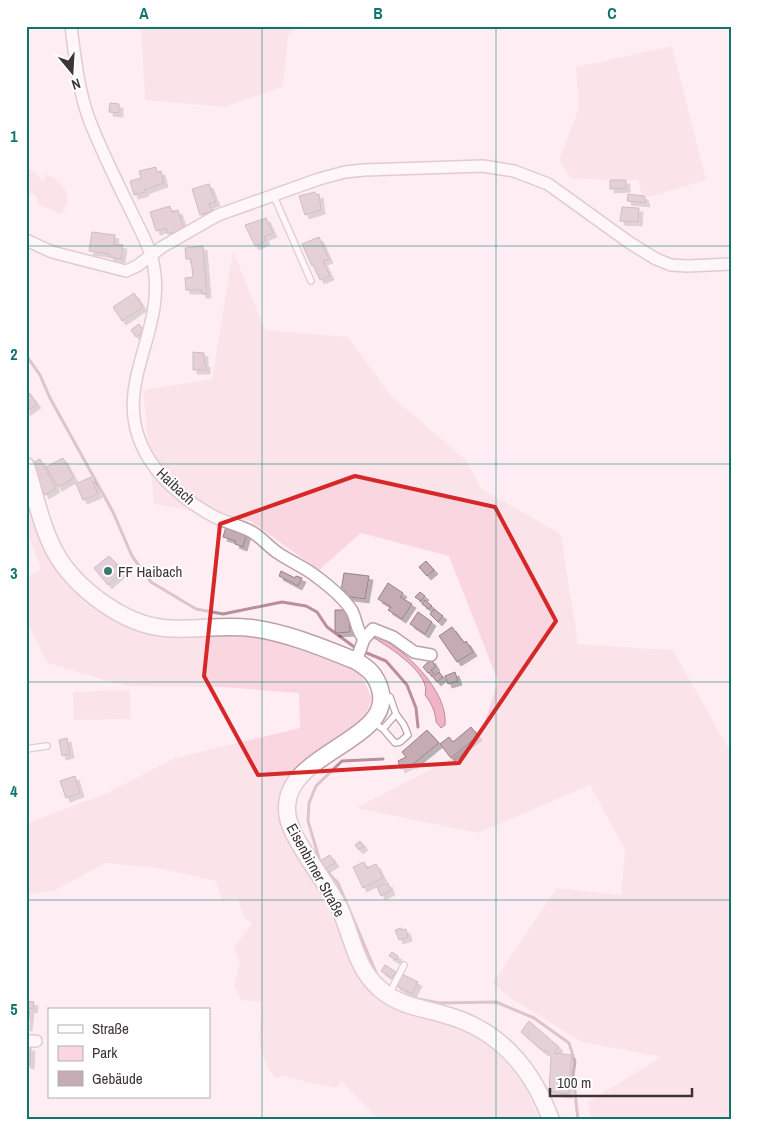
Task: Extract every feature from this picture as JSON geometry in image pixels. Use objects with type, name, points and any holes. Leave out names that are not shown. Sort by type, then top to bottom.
[{"type":"main road","points":[[26,466],[55,551],[67,569],[80,583],[109,607],[153,626],[175,628],[220,626],[254,628],[286,636],[360,649],[366,667],[373,675],[381,692],[378,725]]},
{"type":"main road","name":"Eisenbirner Straße","points":[[378,725],[365,729],[314,762],[292,788],[287,806],[288,821],[334,898],[366,973],[379,989],[402,1003],[464,1020],[492,1035],[505,1045],[517,1059],[537,1088],[545,1112]]},
{"type":"street","name":"Haibach","points":[[70,26],[80,86],[89,120],[151,255],[155,277],[151,321],[134,384],[132,405],[139,438],[149,459],[163,477],[195,505],[218,518],[253,533],[280,554],[306,569],[326,584],[351,610],[358,633],[360,649]]},
{"type":"street","points":[[26,240],[52,252],[120,270],[132,269],[151,255],[218,215],[274,194],[345,172],[483,166],[514,170],[548,184],[630,243],[656,259],[671,265],[731,264]]},
{"type":"street","points":[[360,649],[373,629],[393,637],[414,652],[431,655]]},
{"type":"lane","points":[[274,194],[311,281]]},
{"type":"lane","points":[[381,692],[390,697],[396,714],[408,732],[406,738],[395,743],[378,725],[396,714]]},
{"type":"lane","points":[[26,749],[47,746]]},
{"type":"lane","points":[[388,996],[404,966]]},
{"type":"highlighted area","points":[[355,476],[495,507],[556,621],[459,763],[258,775],[204,676],[220,524]]},
{"type":"green space","points":[[141,26],[298,26],[288,35],[283,87],[224,107],[145,100]]},
{"type":"green space","points":[[672,46],[706,180],[643,199],[638,180],[572,179],[559,160],[579,108],[576,67]]},
{"type":"green space","points":[[26,165],[43,181],[47,174],[63,187],[68,197],[68,203],[60,215],[38,205],[37,197],[32,193],[26,196]]},
{"type":"green space","points":[[233,251],[265,330],[348,337],[391,396],[466,460],[482,489],[561,534],[578,644],[673,650],[731,753],[731,1120],[591,1120],[588,1102],[661,1057],[582,1042],[509,997],[493,983],[557,888],[621,895],[625,850],[590,785],[478,833],[356,808],[456,756],[480,737],[498,681],[449,556],[361,533],[319,570],[250,521],[154,504],[143,390],[212,379]]},
{"type":"green space","points":[[26,486],[36,532],[62,578],[90,600],[142,631],[188,633],[245,631],[293,645],[360,673],[372,698],[363,721],[324,746],[296,774],[282,801],[324,885],[369,986],[477,1032],[515,1066],[540,1120],[379,1120],[341,1081],[337,1088],[285,1076],[274,1078],[259,1043],[260,1002],[241,1000],[234,985],[240,963],[234,947],[252,924],[245,919],[238,899],[222,901],[216,881],[157,868],[105,863],[54,891],[26,894],[26,825],[107,793],[175,758],[300,728],[299,693],[223,687],[125,686],[47,663],[26,619],[26,577],[41,569],[26,528]]},
{"type":"green space","points":[[130,690],[131,719],[74,720],[73,692]]},
{"type":"shaded area","points":[[375,636],[386,640],[404,654],[429,681],[442,703],[445,725],[441,728],[436,722],[433,708],[425,695],[422,679],[416,670],[399,654],[374,638]]},
{"type":"building","points":[[110,103],[119,104],[119,113],[109,112]]},
{"type":"building","points":[[156,167],[157,172],[161,171],[164,183],[134,195],[130,181],[141,178],[139,171]]},
{"type":"building","points":[[610,180],[626,180],[626,188],[610,189]]},
{"type":"building","points":[[209,184],[216,202],[209,204],[212,211],[200,215],[192,189]]},
{"type":"building","points":[[315,192],[316,195],[319,194],[321,210],[305,215],[299,196]]},
{"type":"building","points":[[628,194],[644,196],[646,203],[627,201]]},
{"type":"building","points":[[170,206],[172,212],[178,210],[184,229],[168,234],[166,228],[156,231],[150,212]]},
{"type":"building","points":[[622,207],[639,208],[638,222],[620,221]]},
{"type":"building","points":[[266,218],[273,233],[264,237],[266,241],[255,246],[245,225]]},
{"type":"building","points":[[92,232],[115,235],[114,244],[123,245],[121,259],[109,257],[110,254],[89,251]]},
{"type":"building","points":[[319,237],[329,259],[323,261],[330,276],[320,280],[302,244]]},
{"type":"building","points":[[203,246],[207,294],[202,294],[201,290],[186,290],[185,278],[193,277],[191,259],[186,259],[185,248]]},
{"type":"building","points":[[134,293],[143,307],[122,321],[113,307]]},
{"type":"building","points":[[139,324],[144,331],[136,337],[131,330]]},
{"type":"building","points":[[193,352],[204,353],[206,370],[193,370]]},
{"type":"building","points":[[26,389],[37,404],[26,412]]},
{"type":"building","points":[[63,458],[74,478],[58,487],[46,467]]},
{"type":"building","points":[[40,459],[56,488],[45,495],[36,479],[38,477],[31,464]]},
{"type":"building","points":[[91,477],[98,494],[83,500],[76,484]]},
{"type":"building","points":[[226,527],[247,533],[243,547],[235,544],[236,541],[223,537]]},
{"type":"building","name":"FF Haibach","points":[[109,556],[117,564],[115,566],[121,573],[108,585],[94,568]]},
{"type":"building","points":[[426,561],[434,570],[427,576],[419,567]]},
{"type":"building","points":[[281,571],[295,578],[296,576],[302,578],[298,586],[279,576]]},
{"type":"building","points":[[344,573],[369,576],[365,599],[344,596],[345,591],[341,591]]},
{"type":"building","points":[[388,583],[403,593],[400,597],[412,604],[402,619],[388,610],[391,607],[378,599]]},
{"type":"building","points":[[420,592],[425,596],[421,601],[415,597]]},
{"type":"building","points":[[425,600],[432,606],[429,609],[422,604]]},
{"type":"building","points":[[434,609],[443,616],[438,622],[430,614]]},
{"type":"building","points":[[335,610],[349,610],[350,632],[335,633]]},
{"type":"building","points":[[418,612],[432,622],[425,634],[410,624]]},
{"type":"building","points":[[452,627],[464,643],[466,641],[473,652],[457,662],[439,636]]},
{"type":"building","points":[[431,659],[436,667],[431,670],[435,675],[439,672],[443,677],[437,682],[423,667]]},
{"type":"building","points":[[455,672],[458,681],[448,684],[445,676]]},
{"type":"building","points":[[471,727],[478,736],[451,758],[440,744],[449,737],[453,742]]},
{"type":"building","points":[[427,730],[439,743],[412,765],[401,769],[398,761],[406,757],[402,752]]},
{"type":"building","points":[[67,738],[70,754],[62,756],[59,740]]},
{"type":"building","points":[[75,776],[80,793],[66,798],[60,781]]},
{"type":"building","points":[[360,841],[364,846],[359,850],[355,845]]},
{"type":"building","points":[[330,855],[335,863],[325,869],[320,861]]},
{"type":"building","points":[[364,862],[367,868],[376,864],[383,878],[363,888],[353,867]]},
{"type":"building","points":[[388,883],[391,891],[381,896],[377,887]]},
{"type":"building","points":[[401,928],[402,930],[406,929],[408,937],[399,940],[395,930]]},
{"type":"building","points":[[392,952],[398,956],[396,960],[389,956]]},
{"type":"building","points":[[385,965],[396,972],[391,978],[381,971]]},
{"type":"building","points":[[402,974],[418,982],[412,994],[396,986]]},
{"type":"building","points":[[26,1001],[34,1002],[33,1009],[30,1008],[28,1027],[26,1027]]},
{"type":"building","points":[[529,1021],[559,1047],[554,1053],[572,1055],[568,1094],[549,1092],[551,1056],[546,1050],[544,1052],[521,1032]]},
{"type":"building","points":[[26,1047],[31,1047],[30,1065],[26,1064]]},
{"type":"waterway","points":[[26,355],[40,375],[50,398],[113,512],[132,556],[151,582],[196,609],[223,614],[282,602],[306,606],[317,612],[327,627],[357,649]]},
{"type":"waterway","points":[[362,651],[386,661],[407,685],[416,708],[418,727]]},
{"type":"waterway","points":[[377,975],[338,883],[321,865],[308,821],[309,803],[316,786],[342,761],[383,759]]},
{"type":"waterway","points":[[413,998],[439,1003],[496,1002],[534,1018],[569,1043],[575,1062],[573,1074],[578,1120]]},
{"type":"place","name":"FF Haibach","points":[[108,571]]}]
